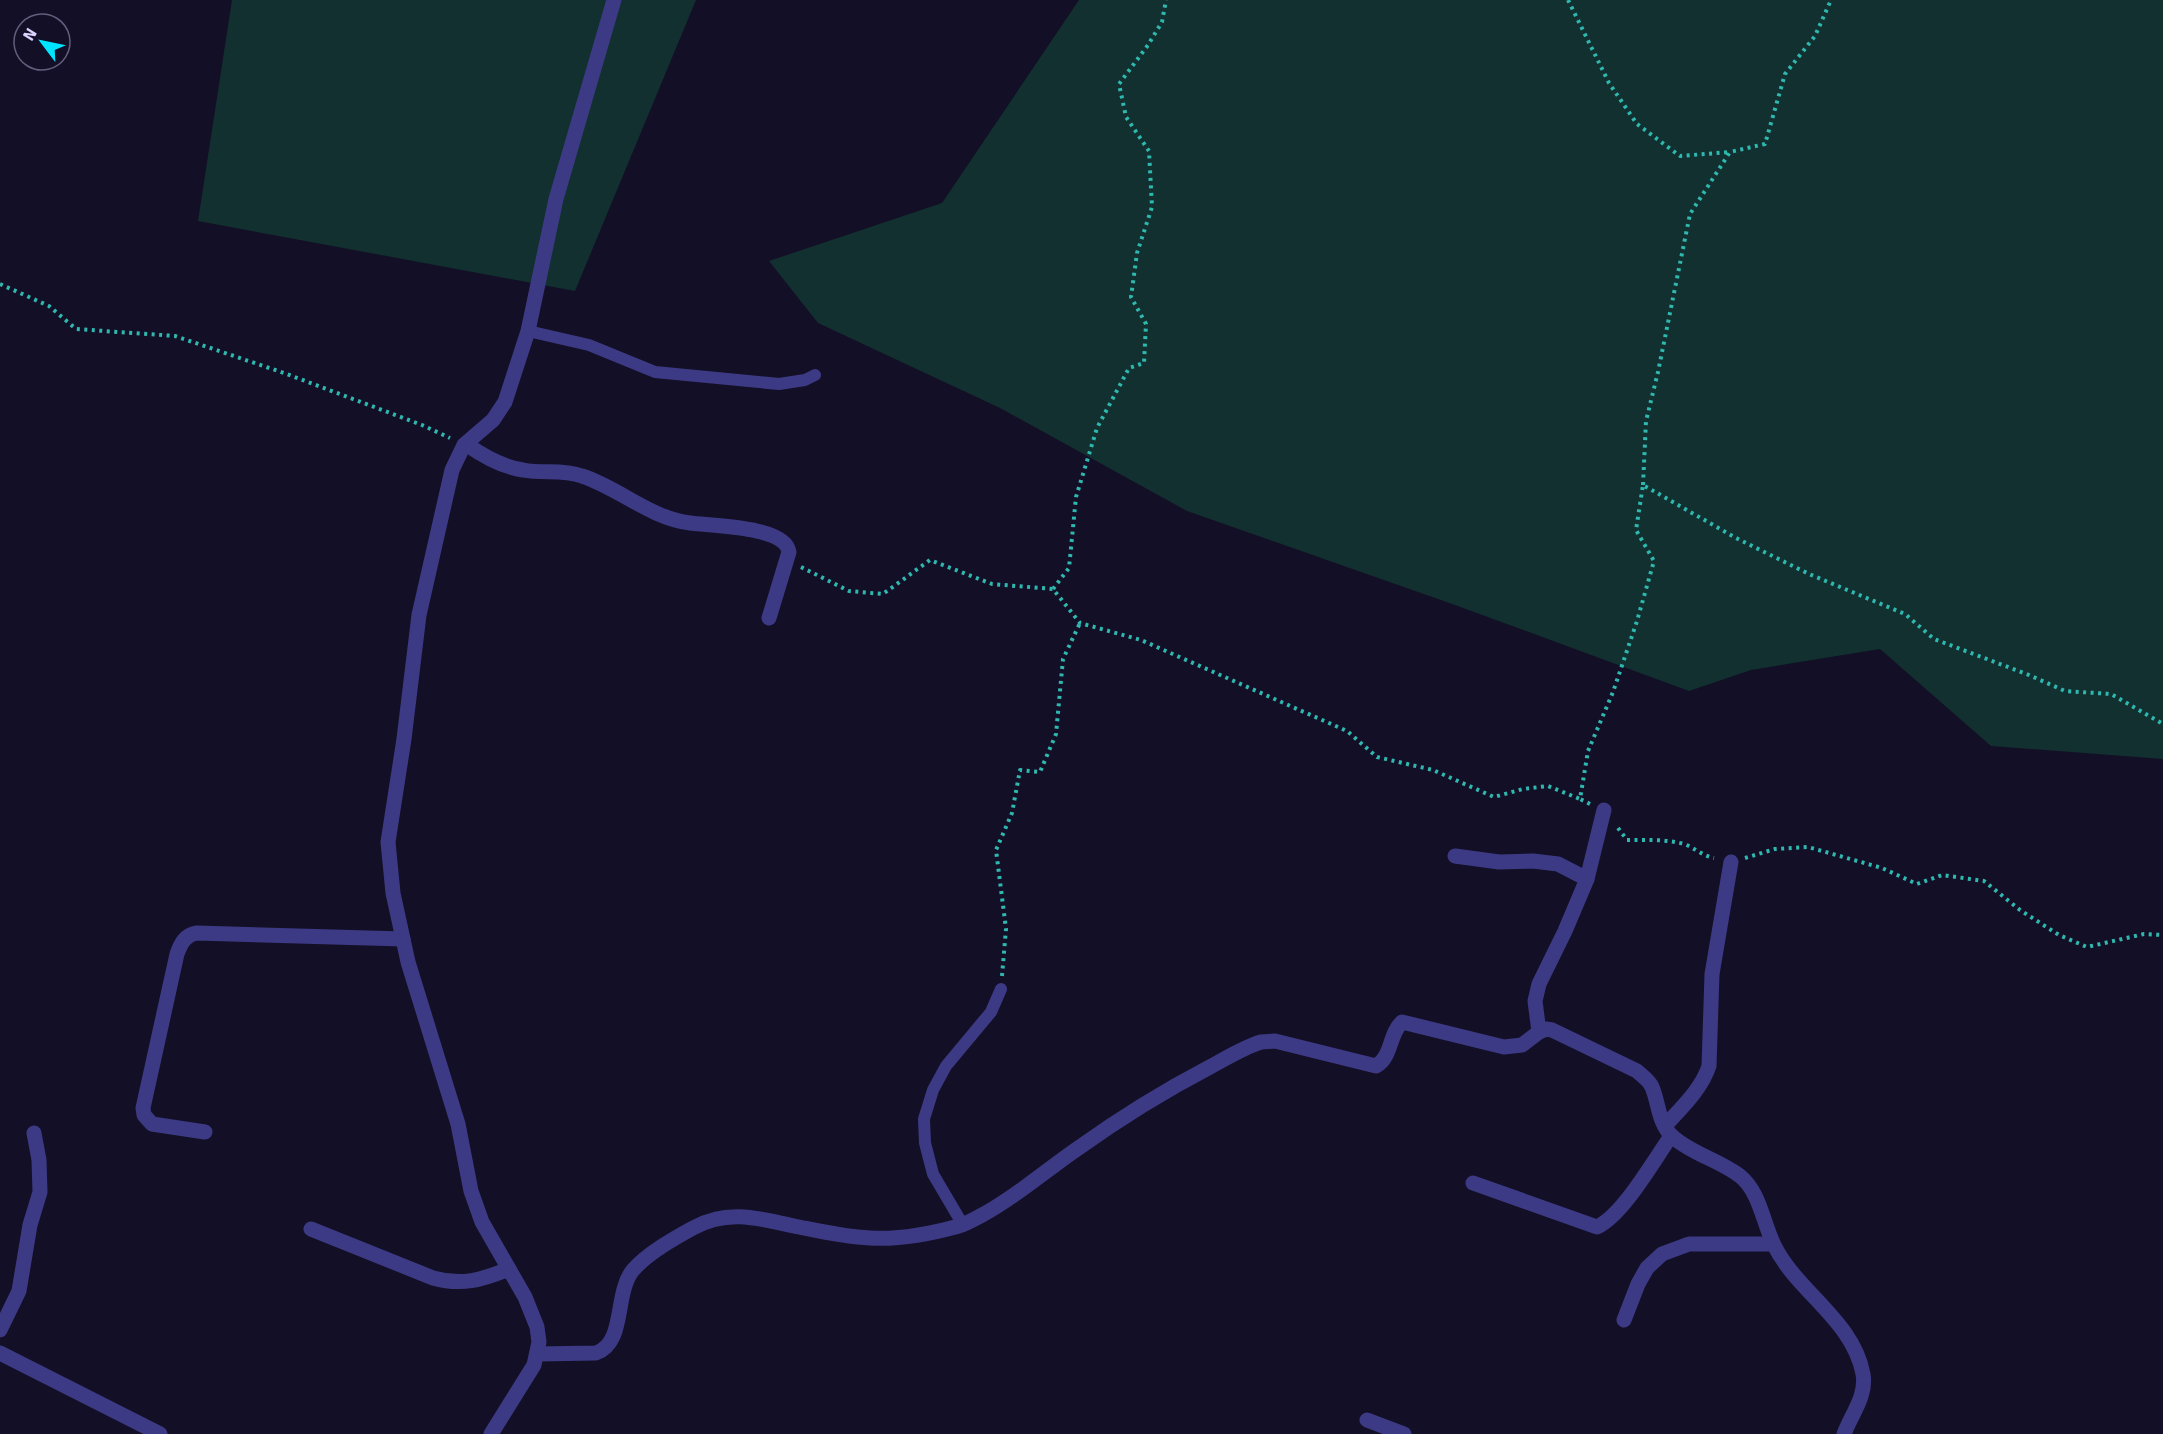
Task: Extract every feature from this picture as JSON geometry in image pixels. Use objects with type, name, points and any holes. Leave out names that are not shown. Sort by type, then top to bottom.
[{"type":"street","points":[[491,1434],[527,1377],[538,1354],[537,1327],[525,1297],[482,1222],[471,1191],[458,1124],[403,939],[393,893],[388,842],[404,739],[419,615],[452,470],[465,445],[494,420],[500,411],[528,331],[556,199],[614,0]]},
{"type":"street","points":[[465,445],[484,457],[524,471],[565,471],[582,476],[669,519],[770,534],[779,538],[789,546],[788,560],[769,618]]},
{"type":"street","points":[[1539,1032],[1535,1001],[1539,984],[1587,879],[1604,810]]},
{"type":"street","points":[[1455,856],[1499,862],[1533,861],[1558,864],[1587,879]]},
{"type":"street","points":[[1473,1183],[1597,1227],[1606,1222],[1618,1209],[1705,1077],[1709,1066],[1713,967],[1731,862]]},
{"type":"street","points":[[206,1132],[152,1124],[144,1115],[143,1108],[177,954],[185,938],[197,933],[403,939]]},
{"type":"street","points":[[538,1354],[602,1351],[615,1332],[622,1294],[633,1270],[658,1249],[694,1227],[716,1218],[753,1216],[831,1234],[871,1238],[907,1237],[963,1225],[1005,1202],[1076,1149],[1171,1087],[1261,1042],[1275,1041],[1376,1066],[1385,1057],[1396,1029],[1402,1022],[1504,1047],[1522,1045],[1546,1029],[1636,1071],[1648,1080],[1659,1113],[1668,1131],[1687,1147],[1740,1176],[1755,1196],[1773,1244],[1795,1276],[1844,1331],[1860,1364],[1863,1387],[1859,1403],[1844,1434]]},
{"type":"street","points":[[0,1330],[19,1291],[30,1225],[40,1192],[39,1160],[34,1134]]},
{"type":"street","points":[[311,1229],[450,1283],[468,1282],[508,1269]]},
{"type":"street","points":[[1624,1320],[1647,1268],[1662,1254],[1689,1244],[1773,1244]]},
{"type":"street","points":[[0,1353],[160,1434]]},
{"type":"street","points":[[1367,1420],[1404,1434]]},
{"type":"lane","points":[[528,331],[589,345],[640,368],[655,372],[779,384],[805,380],[815,375]]},
{"type":"lane","points":[[963,1225],[933,1174],[925,1143],[924,1119],[933,1090],[946,1066],[991,1012],[1001,989]]},
{"type":"path","points":[[1053,589],[1069,568],[1076,496],[1097,428],[1129,368],[1144,363],[1146,324],[1131,297],[1137,253],[1152,207],[1149,151],[1126,117],[1119,84],[1162,22],[1166,0]]},
{"type":"path","points":[[1568,0],[1609,83],[1637,124],[1680,156],[1730,152],[1765,144],[1785,74],[1815,36],[1831,0]]},
{"type":"path","points":[[1580,799],[1588,751],[1630,642],[1654,561],[1636,530],[1643,485],[1646,421],[1659,372],[1690,214],[1730,152]]},
{"type":"path","points":[[0,284],[49,306],[76,329],[175,336],[284,373],[412,421],[465,445]]},
{"type":"path","points":[[1643,485],[1746,543],[1809,574],[1905,614],[1934,639],[2065,691],[2111,694],[2163,724]]},
{"type":"path","points":[[788,560],[849,591],[883,594],[930,560],[992,585],[1053,589],[1080,623],[1141,640],[1347,731],[1377,757],[1433,770],[1494,797],[1523,789],[1548,786],[1604,810],[1627,840],[1662,840],[1678,843],[1707,856],[1731,862],[1775,849],[1808,847],[1882,868],[1917,884],[1942,875],[1984,881],[2020,910],[2059,935],[2087,947],[2144,934],[2163,935]]},
{"type":"path","points":[[1001,989],[1006,929],[996,850],[1012,813],[1020,770],[1040,772],[1056,734],[1064,658],[1080,623]]},
{"type":"green space","points":[[232,0],[696,0],[575,291],[198,221]]},
{"type":"green space","points":[[1079,0],[2163,0],[2163,759],[1991,746],[1880,649],[1751,670],[1689,691],[1455,605],[1187,511],[1000,408],[818,323],[769,261],[942,203]]}]
